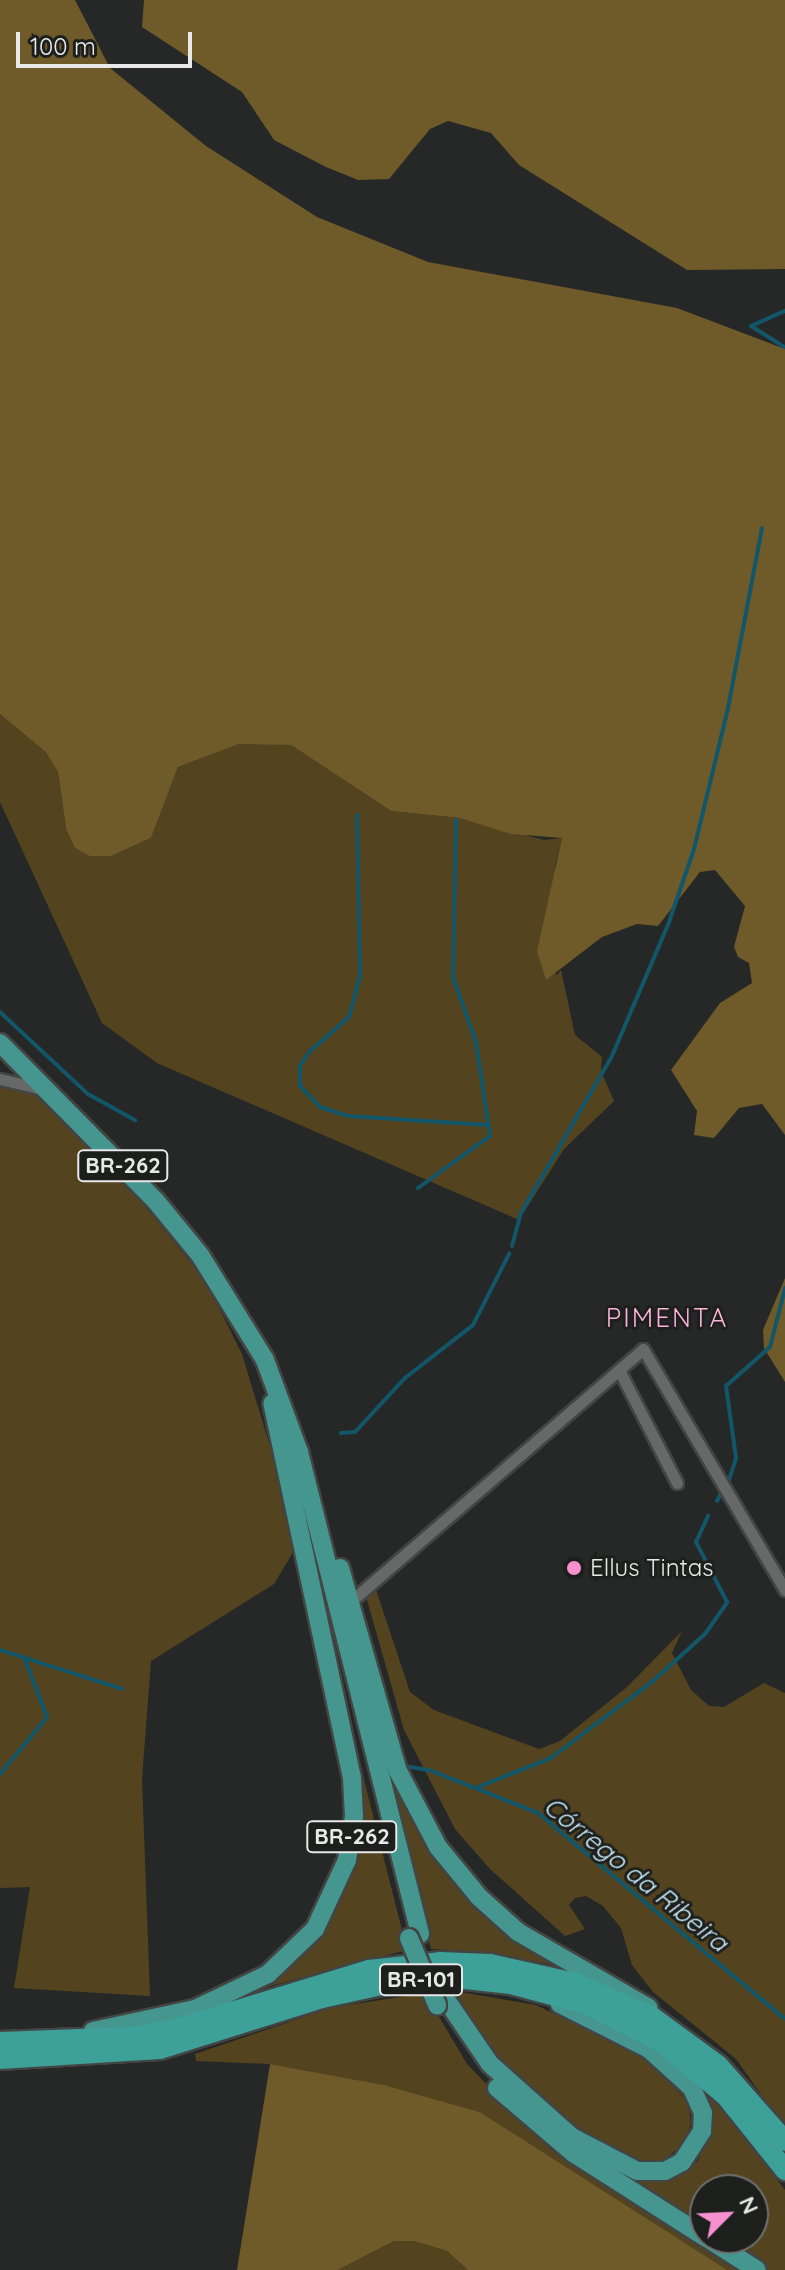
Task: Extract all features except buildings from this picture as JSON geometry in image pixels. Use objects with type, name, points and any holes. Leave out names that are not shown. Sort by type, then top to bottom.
[{"type":"highway","name":"BR-262","points":[[0,1043],[51,1091],[155,1200],[230,1301],[259,1349],[300,1437],[398,1771],[446,1857],[518,1932],[646,2005],[694,2045]]},
{"type":"highway","name":"BR-262","points":[[230,1301],[271,1401],[414,1936],[442,2003],[475,2064],[530,2120],[689,2227]]},
{"type":"highway","name":"BR-262","points":[[259,1349],[299,1452],[414,1936]]},
{"type":"highway","name":"BR-262","points":[[0,2041],[151,2022],[235,1993],[294,1954],[338,1888],[353,1831],[352,1778],[271,1401]]},
{"type":"highway","name":"BR-101","points":[[0,2041],[157,2033],[346,1975],[453,1962],[514,1968],[575,1983],[633,2006],[694,2045],[738,2085],[785,2141]]},
{"type":"highway","name":"BR-101","points":[[0,2059],[160,2049],[349,1991],[418,1980],[474,1980],[570,1999],[660,2041],[717,2087],[785,2170]]},
{"type":"highway","name":"BR-262","points":[[442,2003],[515,2090],[572,2137],[628,2167],[665,2171],[690,2155],[703,2122],[692,2088],[659,2056],[598,2021],[530,1993],[474,1980]]},
{"type":"highway","name":"BR-262","points":[[732,2254],[757,2270]]},
{"type":"street","points":[[0,1079],[51,1091]]},
{"type":"street","points":[[350,1602],[643,1349],[785,1590]]},
{"type":"street","points":[[619,1370],[677,1483]]},
{"type":"shaded area","points":[[0,0],[75,0],[110,68],[206,146],[317,217],[428,262],[677,308],[785,349],[785,1135],[762,1104],[739,1108],[714,1138],[694,1135],[697,1111],[671,1070],[720,1003],[752,983],[749,963],[738,957],[734,947],[745,906],[715,870],[700,872],[658,926],[637,924],[602,937],[546,980],[537,951],[562,838],[511,834],[460,818],[391,811],[291,745],[239,744],[178,767],[151,838],[111,856],[90,856],[75,848],[66,829],[58,772],[46,752],[0,714]]},
{"type":"shaded area","points":[[144,0],[785,0],[785,269],[687,270],[519,165],[491,133],[448,121],[430,129],[389,179],[358,180],[326,167],[274,140],[242,92],[142,27]]},
{"type":"shaded area","points":[[0,714],[47,752],[58,772],[66,829],[75,848],[111,856],[151,838],[178,767],[239,744],[291,745],[391,811],[460,818],[544,840],[562,838],[555,867],[556,976],[561,970],[575,1035],[602,1057],[601,1071],[614,1101],[564,1149],[519,1220],[157,1063],[102,1023],[0,802]]},
{"type":"shaded area","points":[[0,1084],[33,1092],[120,1176],[205,1280],[242,1354],[299,1542],[274,1584],[151,1661],[142,1779],[150,1996],[14,1988],[30,1887],[0,1888]]},
{"type":"shaded area","points":[[785,1278],[785,1382],[764,1348],[763,1330]]},
{"type":"shaded area","points":[[382,1576],[376,1590],[410,1692],[434,1710],[539,1749],[560,1741],[627,1687],[682,1631],[672,1653],[691,1690],[709,1706],[724,1707],[764,1683],[785,1693],[785,2128],[736,2059],[653,1992],[632,1965],[621,1928],[603,1906],[586,1896],[575,1898],[569,1905],[585,1929],[565,1936],[490,1869],[455,1829],[404,1730],[363,1586]]},
{"type":"shaded area","points":[[354,1634],[424,1834],[559,1966],[489,1952],[431,1949]]},
{"type":"shaded area","points":[[330,1645],[407,1950],[270,1986],[268,1981],[282,1970],[361,1830]]},
{"type":"shaded area","points":[[449,1990],[536,2005],[646,2058],[688,2102],[691,2124],[682,2145],[664,2160],[637,2162],[570,2128],[521,2089],[463,2016]]},
{"type":"shaded area","points":[[425,1993],[467,2064],[533,2132],[689,2232],[689,2248],[480,2112],[383,2085],[270,2064],[196,2061],[195,2054],[330,2008]]},
{"type":"shaded area","points":[[270,2064],[384,2085],[480,2112],[689,2246],[689,2254],[702,2254],[727,2270],[468,2270],[447,2251],[414,2241],[394,2241],[338,2270],[237,2270]]},
{"type":"shaded area","points":[[707,2091],[785,2190],[785,2270],[765,2270],[740,2254],[769,2254],[769,2174],[689,2174],[689,2220],[624,2176],[665,2180],[698,2161],[712,2127]]},
{"type":"shaded area","points":[[394,2241],[414,2241],[447,2251],[468,2270],[338,2270]]},
{"type":"shaded area","points":[[698,2254],[723,2254],[748,2270],[727,2270]]},
{"type":"waterway","points":[[751,326],[785,311]]},
{"type":"waterway","points":[[751,326],[785,347]]},
{"type":"waterway","points":[[512,1246],[521,1213],[612,1056],[668,925],[694,849],[728,708],[762,528]]},
{"type":"waterway","points":[[357,815],[360,976],[349,1017],[310,1051],[300,1066],[300,1086],[320,1107],[348,1116],[488,1125]]},
{"type":"waterway","points":[[418,1188],[490,1136],[476,1042],[453,977],[456,820]]},
{"type":"waterway","points":[[0,1012],[88,1094],[135,1120]]},
{"type":"waterway","points":[[341,1433],[355,1432],[405,1378],[473,1325],[509,1254]]},
{"type":"waterway","points":[[729,1480],[736,1458],[726,1386],[770,1347],[785,1288]]},
{"type":"waterway","points":[[717,1501],[720,1495]]},
{"type":"waterway","points":[[478,1787],[551,1758],[653,1681],[705,1634],[727,1602],[696,1542],[708,1516]]},
{"type":"waterway","name":"Córrego da Ribeira","points":[[0,1650],[122,1689]]},
{"type":"waterway","points":[[0,1774],[47,1717],[24,1657]]},
{"type":"waterway","name":"Córrego da Ribeira","points":[[405,1766],[432,1771],[538,1813],[785,2019]]},
{"type":"place","name":"Ellus Tintas","points":[[574,1568]]},
{"type":"district","name":"PIMENTA","points":[[667,1318]]}]
